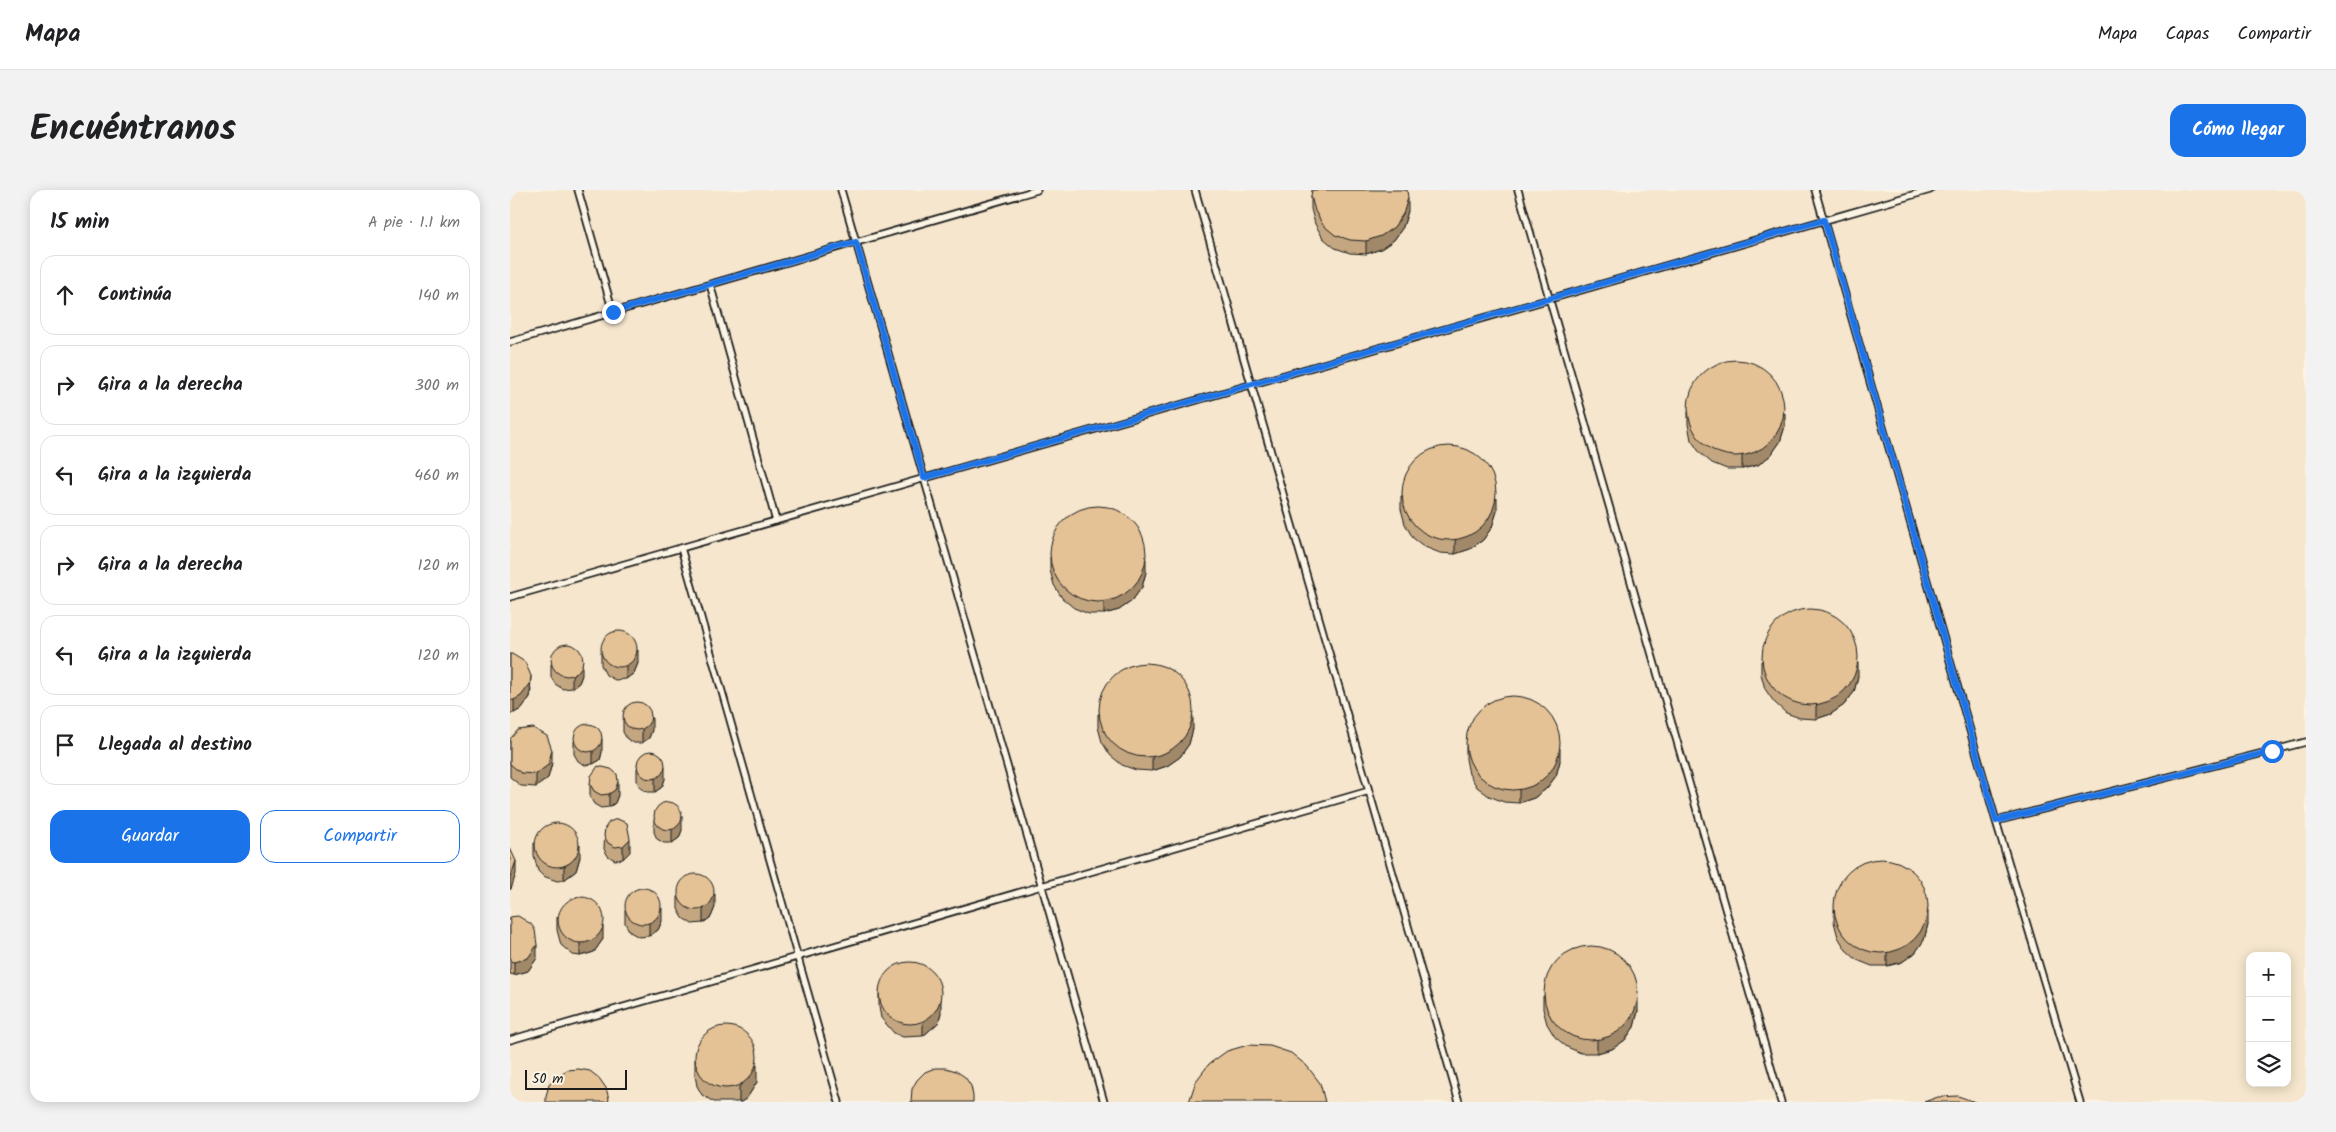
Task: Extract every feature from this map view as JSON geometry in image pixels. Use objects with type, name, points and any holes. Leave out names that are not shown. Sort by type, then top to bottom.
[{"type":"lane","points":[[578,190],[613,312]]},
{"type":"lane","points":[[841,190],[1104,1102]]},
{"type":"lane","points":[[510,342],[1037,190]]},
{"type":"lane","points":[[1195,190],[1459,1102]]},
{"type":"lane","points":[[1518,190],[1781,1102]]},
{"type":"lane","points":[[1816,190],[1996,821],[2080,1102]]},
{"type":"lane","points":[[510,597],[1930,190]]},
{"type":"lane","points":[[710,284],[776,521]]},
{"type":"lane","points":[[681,548],[839,1102]]},
{"type":"lane","points":[[1996,821],[2306,742]]},
{"type":"lane","points":[[510,1040],[1369,791]]},
{"type":"shaded area","points":[[510,190],[2306,190],[2306,1102],[510,1102]]},
{"type":"building","points":[[1312,190],[1407,190],[1408,198],[1403,214],[1394,227],[1381,236],[1366,241],[1350,240],[1335,235],[1323,225],[1315,211],[1311,196]]},
{"type":"building","points":[[1736,360],[1754,363],[1770,374],[1781,390],[1784,408],[1781,426],[1770,442],[1754,453],[1736,456],[1718,453],[1702,442],[1691,426],[1688,408],[1691,390],[1702,374],[1718,363]]},
{"type":"building","points":[[1440,446],[1458,446],[1483,459],[1493,475],[1496,493],[1493,511],[1483,527],[1458,540],[1440,540],[1415,527],[1402,502],[1402,484],[1415,459]]},
{"type":"building","points":[[1098,506],[1116,510],[1132,520],[1142,536],[1146,554],[1142,572],[1132,588],[1116,598],[1098,602],[1080,598],[1064,588],[1054,572],[1050,554],[1054,536],[1064,520],[1080,510]]},
{"type":"building","points":[[1810,609],[1828,612],[1844,623],[1855,639],[1858,657],[1855,675],[1844,691],[1828,702],[1810,705],[1792,702],[1776,691],[1765,675],[1762,657],[1765,639],[1776,623],[1792,612]]},
{"type":"building","points":[[619,631],[626,632],[632,636],[636,642],[636,656],[632,662],[626,666],[619,667],[612,666],[606,662],[602,656],[601,649],[602,642],[606,636],[612,632]]},
{"type":"building","points":[[567,644],[578,649],[583,660],[578,671],[567,676],[556,671],[551,660],[556,649]]},
{"type":"building","points":[[510,654],[525,662],[531,676],[530,684],[521,696],[514,700],[510,700]]},
{"type":"building","points":[[1137,663],[1155,663],[1180,676],[1190,692],[1193,710],[1190,728],[1180,744],[1155,757],[1137,757],[1112,744],[1099,719],[1099,701],[1112,676]]},
{"type":"building","points":[[1513,696],[1531,700],[1546,710],[1556,725],[1560,743],[1556,761],[1546,776],[1531,786],[1513,790],[1495,786],[1480,776],[1470,761],[1466,743],[1470,725],[1480,710],[1495,700]]},
{"type":"building","points":[[637,702],[647,706],[651,716],[647,726],[637,730],[627,726],[623,716],[627,706]]},
{"type":"building","points":[[588,724],[598,728],[602,738],[598,748],[588,752],[578,748],[574,738],[578,728]]},
{"type":"building","points":[[533,728],[547,736],[552,750],[548,765],[536,774],[521,773],[510,764],[510,739],[518,730]]},
{"type":"building","points":[[651,751],[661,755],[665,765],[661,775],[651,779],[641,775],[637,765],[641,755]]},
{"type":"building","points":[[598,766],[611,769],[617,774],[618,782],[615,790],[609,794],[601,795],[594,791],[590,784],[591,776]]},
{"type":"building","points":[[668,802],[678,806],[682,816],[678,826],[668,830],[658,826],[654,816],[658,806]]},
{"type":"building","points":[[617,819],[627,823],[630,839],[623,846],[615,847],[608,843],[604,836],[605,828],[609,822]]},
{"type":"building","points":[[561,823],[573,829],[578,836],[578,854],[573,861],[566,866],[553,867],[545,864],[538,857],[535,841],[538,833],[545,826]]},
{"type":"building","points":[[510,848],[516,861],[510,877]]},
{"type":"building","points":[[1881,859],[1899,863],[1914,873],[1924,888],[1928,906],[1924,924],[1914,939],[1899,949],[1881,953],[1863,949],[1848,939],[1838,924],[1834,906],[1838,888],[1848,873],[1863,863]]},
{"type":"building","points":[[696,874],[703,875],[709,879],[713,885],[713,899],[709,905],[703,909],[696,910],[689,909],[683,905],[679,899],[678,892],[679,885],[683,879],[689,875]]},
{"type":"building","points":[[643,888],[650,889],[656,893],[660,899],[660,913],[656,919],[650,923],[643,924],[636,923],[630,919],[626,913],[625,906],[626,899],[630,893],[636,889]]},
{"type":"building","points":[[581,897],[594,901],[600,907],[604,920],[600,933],[594,939],[581,943],[568,939],[562,933],[558,920],[562,907],[568,901]]},
{"type":"building","points":[[518,916],[531,924],[535,930],[537,945],[528,958],[514,962],[510,961],[510,917]]},
{"type":"building","points":[[1591,946],[1609,949],[1624,960],[1635,975],[1638,993],[1635,1011],[1624,1026],[1609,1037],[1591,1040],[1573,1037],[1558,1026],[1547,1011],[1544,993],[1547,975],[1558,960],[1573,949]]},
{"type":"building","points":[[910,962],[922,964],[932,971],[939,981],[941,993],[939,1005],[932,1015],[922,1022],[910,1024],[898,1022],[888,1015],[881,1005],[879,993],[881,981],[888,971],[898,964]]},
{"type":"building","points":[[726,1026],[738,1028],[748,1035],[755,1045],[757,1057],[755,1069],[748,1079],[738,1086],[726,1088],[714,1086],[704,1079],[697,1069],[695,1057],[697,1045],[704,1035],[714,1028]]},
{"type":"building","points":[[1248,1045],[1270,1046],[1291,1053],[1307,1066],[1320,1083],[1325,1102],[1189,1102],[1196,1081],[1209,1064],[1227,1051]]},
{"type":"building","points":[[935,1068],[946,1068],[956,1071],[965,1077],[971,1086],[973,1102],[911,1102],[912,1089],[917,1080],[925,1072]]},
{"type":"building","points":[[579,1069],[590,1071],[599,1078],[606,1088],[608,1102],[546,1102],[549,1085],[557,1076],[567,1070]]},
{"type":"building","points":[[1958,1096],[1975,1102],[1924,1102],[1938,1097]]},
{"type":"route","points":[[613,312],[856,242],[924,478],[1824,220],[1996,821],[2272,751]]}]
